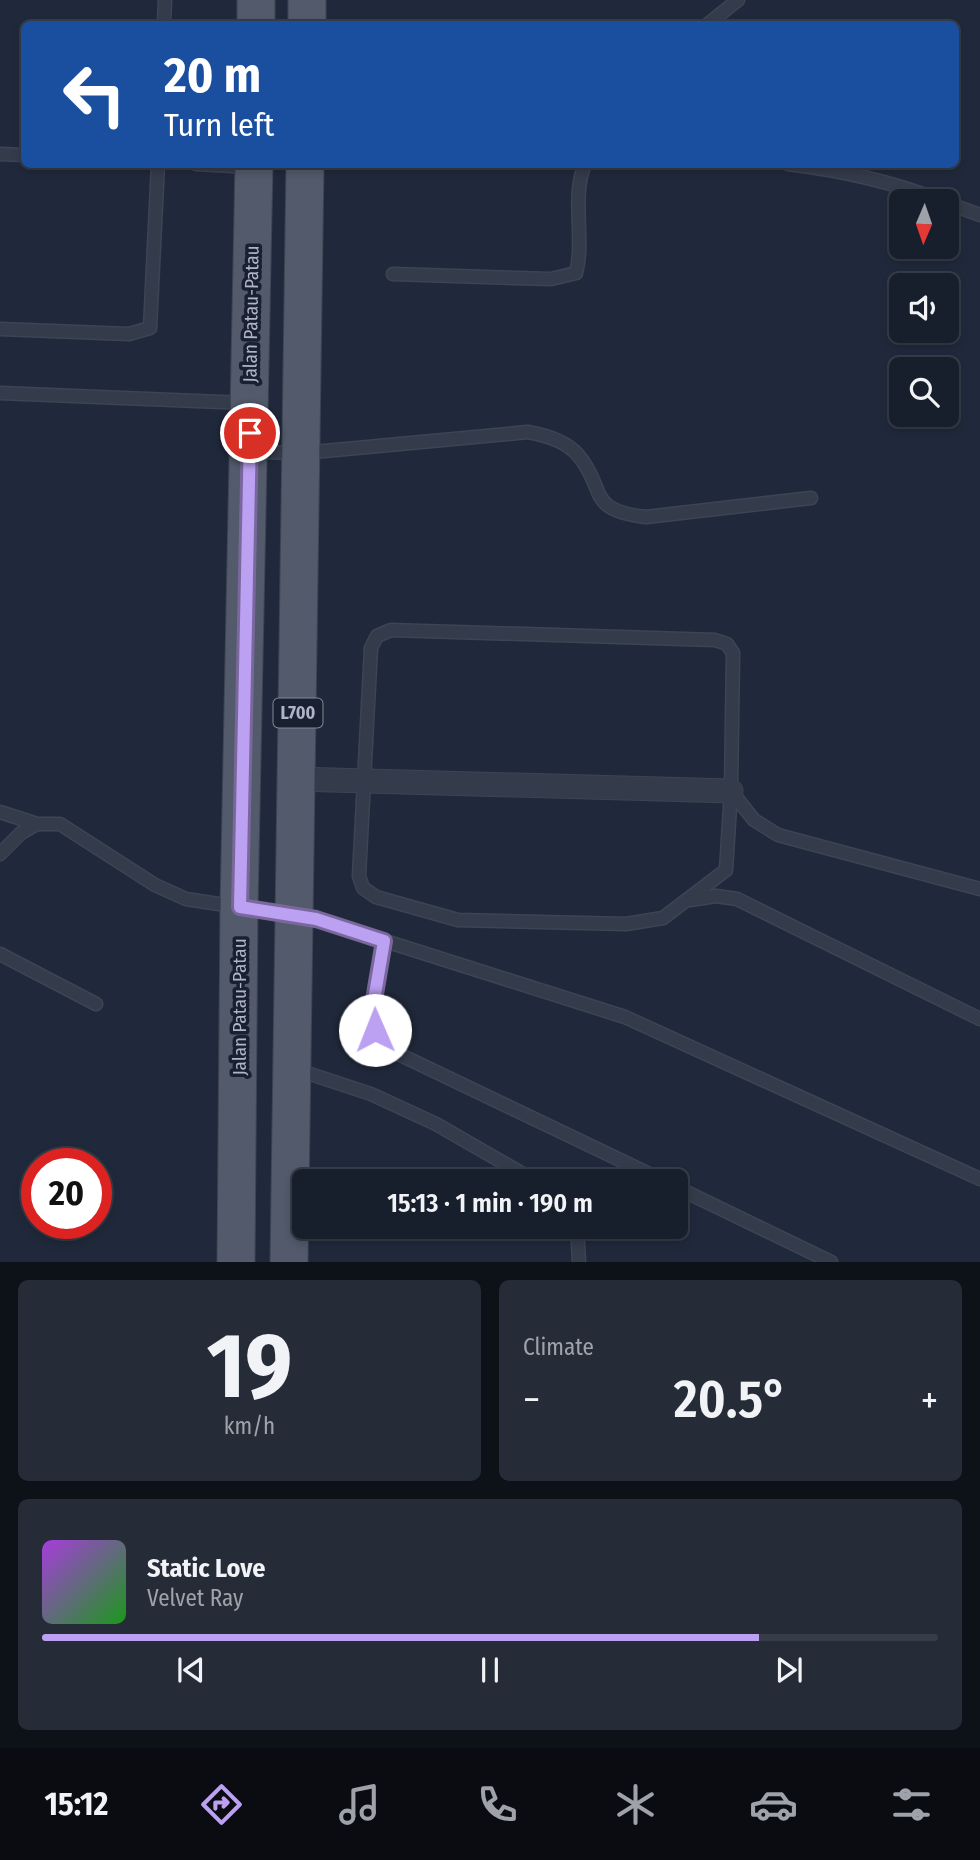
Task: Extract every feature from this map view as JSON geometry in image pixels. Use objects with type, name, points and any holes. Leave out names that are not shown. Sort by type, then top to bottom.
[{"type":"main road","points":[[256,0],[256,21]]},
{"type":"main road","points":[[307,0],[307,21]]},
{"type":"main road","name":"Jalan Patau-Patau","points":[[236,1262],[254,168]]},
{"type":"main road","name":"L700","points":[[289,1262],[303,453],[305,168]]},
{"type":"street","points":[[296,779],[731,791]]},
{"type":"lane","points":[[164,21],[165,0]]},
{"type":"lane","points":[[712,21],[738,0]]},
{"type":"lane","points":[[0,154],[21,155]]},
{"type":"lane","points":[[0,329],[129,334],[150,328],[158,168]]},
{"type":"lane","points":[[393,274],[551,279],[576,273],[580,259],[580,202],[584,168]]},
{"type":"lane","points":[[823,168],[887,181],[909,189]]},
{"type":"lane","points":[[959,207],[980,215]]},
{"type":"lane","points":[[0,393],[250,403]]},
{"type":"lane","points":[[250,452],[303,453],[528,432],[550,436],[577,454],[600,499],[620,514],[646,517],[811,498]]},
{"type":"lane","points":[[391,630],[715,640],[727,644],[733,653],[731,791],[727,866],[663,918],[626,925],[458,920],[376,897],[363,888],[359,876],[370,648],[377,636],[391,630]]},
{"type":"lane","points":[[731,791],[754,820],[778,835],[980,888]]},
{"type":"lane","points":[[0,812],[37,824],[60,824],[155,886],[186,899],[293,915],[384,941],[658,1030],[980,1179]]},
{"type":"lane","points":[[0,854],[21,833],[37,824]]},
{"type":"lane","points":[[688,900],[716,897],[737,899],[980,1019]]},
{"type":"lane","points":[[384,941],[373,1006],[375,1030],[386,1048],[639,1169]]},
{"type":"lane","points":[[0,954],[96,1004]]},
{"type":"lane","points":[[291,1068],[393,1104],[436,1124],[514,1169]]},
{"type":"lane","points":[[688,1193],[831,1262]]},
{"type":"lane","points":[[578,1239],[579,1262]]},
{"type":"route","points":[[250,433],[240,907],[316,919],[384,941],[373,1006],[375,1030]]}]
